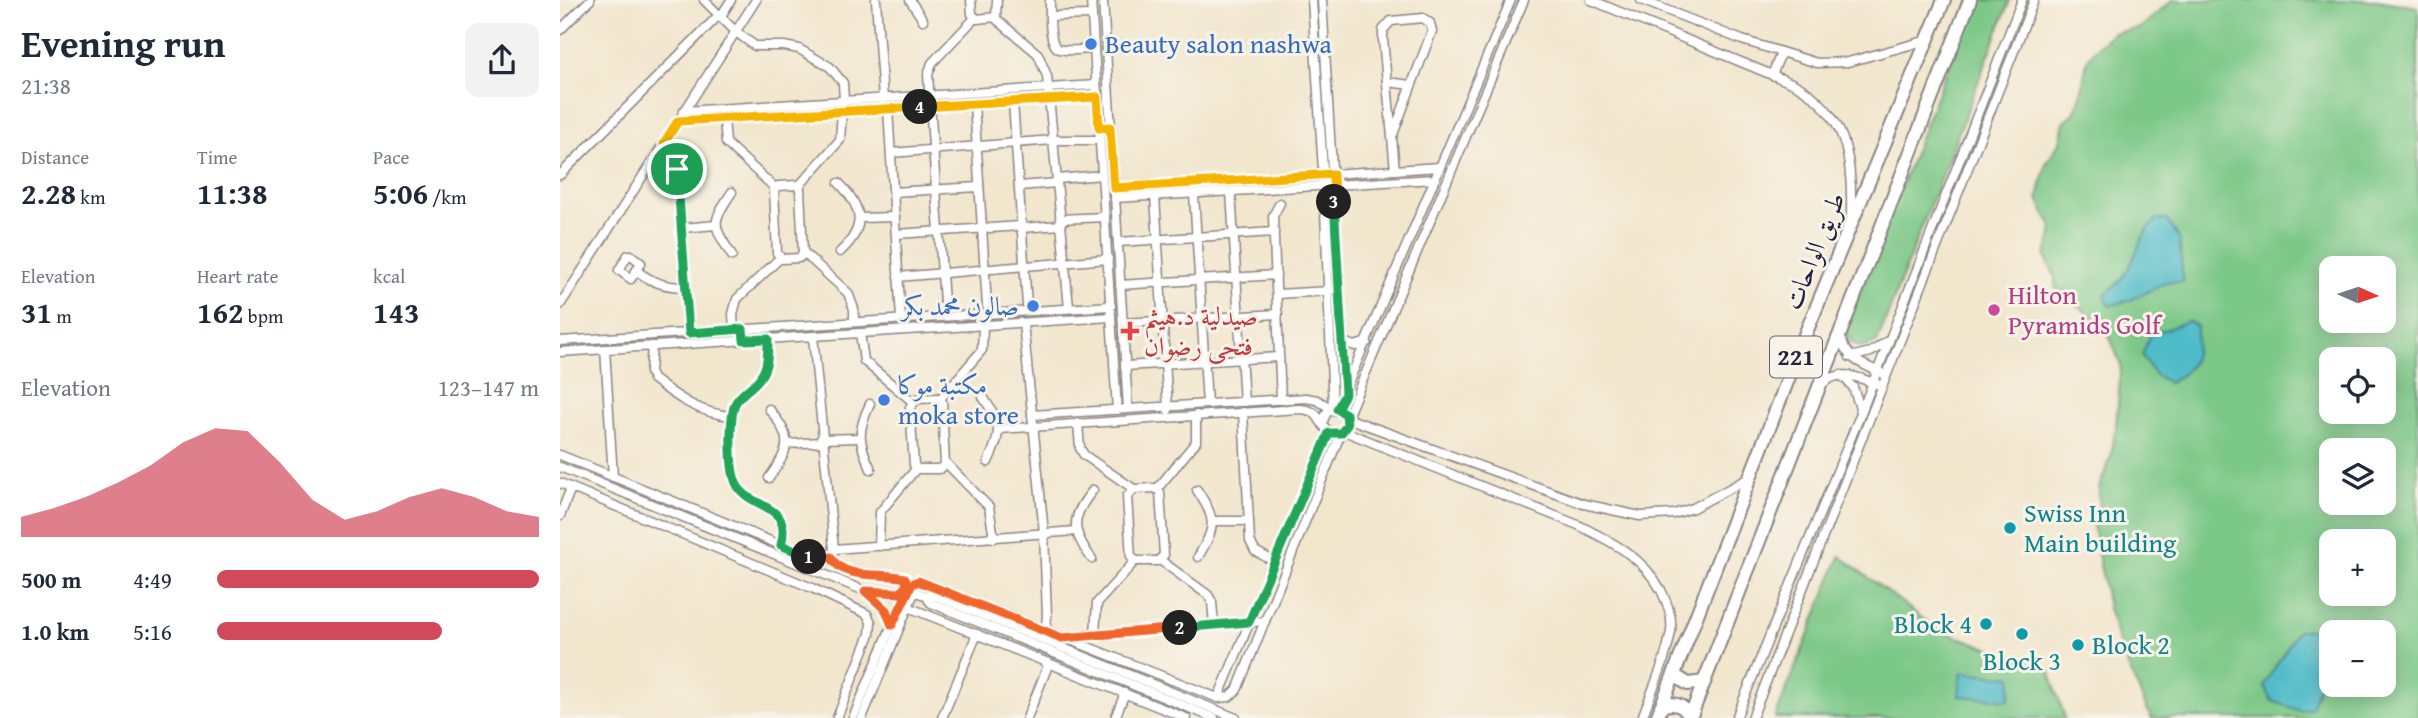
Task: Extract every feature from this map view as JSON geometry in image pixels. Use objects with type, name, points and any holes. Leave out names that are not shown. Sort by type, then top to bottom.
[{"type":"highway","name":"طريق الواحات","points":[[1659,712],[1852,219],[1944,0]]},
{"type":"highway","name":"طريق الواحات","points":[[1690,718],[1970,0]]},
{"type":"highway","points":[[1674,675],[1688,684],[1704,682]]},
{"type":"highway","points":[[1659,712],[1673,703],[1688,712],[1690,718]]},
{"type":"street","points":[[560,30],[590,0]]},
{"type":"street","points":[[705,0],[736,32],[755,46],[799,49],[830,67],[843,83],[844,101]]},
{"type":"street","points":[[560,175],[720,16],[731,0]]},
{"type":"street","points":[[560,305],[756,0]]},
{"type":"street","points":[[876,0],[883,99]]},
{"type":"street","points":[[910,0],[923,20]]},
{"type":"street","points":[[971,0],[975,18]]},
{"type":"street","points":[[995,18],[998,14],[997,0]]},
{"type":"street","points":[[1050,0],[1052,39],[1057,47],[1094,49]]},
{"type":"street","points":[[1091,0],[1117,410]]},
{"type":"street","points":[[1102,0],[1128,409]]},
{"type":"street","points":[[1312,0],[1321,58]]},
{"type":"street","points":[[1322,0],[1321,58],[1328,175],[1338,262],[1345,394]]},
{"type":"street","points":[[1322,421],[1345,394],[1511,0]]},
{"type":"street","points":[[853,718],[892,625],[912,584],[918,581],[1218,698],[1229,697],[1237,690],[1347,425],[1347,418],[1524,0]]},
{"type":"street","points":[[1591,0],[1772,75],[1811,94],[1825,107],[1841,129],[1849,165],[1852,219]]},
{"type":"street","points":[[1641,0],[1801,60],[1832,64],[1848,62],[1928,40]]},
{"type":"street","points":[[2022,0],[1861,413],[1737,715],[1752,718],[1757,707],[2034,0]]},
{"type":"street","points":[[1051,16],[1092,15]]},
{"type":"street","points":[[945,316],[928,75],[932,63],[975,18],[995,18],[1038,54],[1047,76],[1069,308]]},
{"type":"street","points":[[1392,137],[1432,31],[1427,20],[1419,18],[1391,21],[1382,34],[1395,170]]},
{"type":"street","points":[[1772,75],[1781,53]]},
{"type":"street","points":[[1387,82],[1411,85]]},
{"type":"street","points":[[684,111],[1096,85]]},
{"type":"street","points":[[1474,87],[1485,92]]},
{"type":"street","points":[[958,94],[959,105]]},
{"type":"street","points":[[678,121],[1097,97]]},
{"type":"street","points":[[1983,100],[1993,104]]},
{"type":"street","points":[[1013,102],[1027,306]]},
{"type":"street","points":[[974,104],[987,306]]},
{"type":"street","points":[[742,108],[743,118]]},
{"type":"street","points":[[888,109],[901,319]]},
{"type":"street","points":[[744,340],[733,314],[737,299],[780,258],[799,258],[803,252],[799,186],[840,140],[842,112]]},
{"type":"street","points":[[724,119],[726,143],[775,188],[777,253],[780,258]]},
{"type":"street","points":[[1099,128],[1110,127]]},
{"type":"street","points":[[891,153],[1053,140],[1100,140]]},
{"type":"street","points":[[664,143],[677,169],[689,333]]},
{"type":"street","points":[[1114,188],[1440,167]]},
{"type":"street","points":[[1019,186],[1102,175]]},
{"type":"street","points":[[1115,198],[1435,179]]},
{"type":"street","points":[[1223,181],[1234,235],[1244,402]]},
{"type":"street","points":[[839,183],[853,199],[859,218],[854,237],[840,252]]},
{"type":"street","points":[[775,188],[799,186]]},
{"type":"street","points":[[1329,186],[1328,263],[1334,409]]},
{"type":"street","points":[[893,192],[979,187]]},
{"type":"street","points":[[732,192],[720,208],[716,225],[721,242],[732,256]]},
{"type":"street","points":[[1194,194],[1207,404]]},
{"type":"street","points":[[1155,196],[1169,417]]},
{"type":"street","points":[[1280,203],[1273,216],[1281,400]]},
{"type":"street","points":[[859,218],[895,217]]},
{"type":"street","points":[[895,234],[1021,227],[1105,217]]},
{"type":"street","points":[[682,228],[716,225]]},
{"type":"street","points":[[1118,242],[1274,232]]},
{"type":"street","points":[[803,252],[848,293],[854,309],[854,322]]},
{"type":"street","points":[[898,277],[1108,259]]},
{"type":"street","points":[[1328,263],[1338,262]]},
{"type":"street","points":[[1397,269],[1409,275]]},
{"type":"street","points":[[637,271],[668,287],[686,287]]},
{"type":"street","points":[[1120,285],[1276,275]]},
{"type":"street","points":[[1277,294],[1329,291]]},
{"type":"street","points":[[560,341],[1111,306]]},
{"type":"street","points":[[1123,323],[1278,314]]},
{"type":"street","points":[[967,315],[967,326]]},
{"type":"street","points":[[560,352],[1111,317]]},
{"type":"street","points":[[1023,323],[1044,533],[1047,617],[1045,631]]},
{"type":"street","points":[[983,325],[982,350],[940,399],[946,463],[989,507],[994,538]]},
{"type":"street","points":[[1840,331],[1843,348],[1850,357],[1888,375]]},
{"type":"street","points":[[860,333],[864,361],[913,402]]},
{"type":"street","points":[[560,467],[865,591],[897,594],[905,590],[907,581],[903,577],[843,570],[837,566],[832,553],[813,336]]},
{"type":"street","points":[[768,339],[768,362],[765,371],[759,380],[740,396],[731,416],[734,477],[746,495],[778,516],[784,529],[781,545]]},
{"type":"street","points":[[1850,357],[1871,352],[1888,340]]},
{"type":"street","points":[[1343,342],[1355,346],[1367,342]]},
{"type":"street","points":[[652,346],[650,372],[653,379],[696,409],[731,416]]},
{"type":"street","points":[[605,349],[612,477]]},
{"type":"street","points":[[1125,366],[1279,357]]},
{"type":"street","points":[[1819,387],[1841,375],[1851,375],[1883,386]]},
{"type":"street","points":[[1841,375],[1857,395],[1861,413]]},
{"type":"street","points":[[1317,400],[1329,396],[1332,388]]},
{"type":"street","points":[[1345,394],[1357,398]]},
{"type":"street","points":[[983,397],[997,418],[999,429],[998,440],[988,462]]},
{"type":"street","points":[[1032,415],[1306,398],[1343,412],[1347,418],[1584,505],[1640,516],[1674,514],[1693,509],[1749,478]]},
{"type":"street","points":[[1305,409],[1306,398]]},
{"type":"street","points":[[916,468],[910,407],[918,399],[940,399]]},
{"type":"street","points":[[870,404],[861,426],[860,438],[871,469]]},
{"type":"street","points":[[768,409],[783,426],[788,444],[782,462],[769,478]]},
{"type":"street","points":[[999,429],[1305,409],[1318,416],[1329,433]]},
{"type":"street","points":[[1243,412],[1251,546],[1258,554],[1275,562]]},
{"type":"street","points":[[1157,489],[1196,442],[1196,415]]},
{"type":"street","points":[[1078,423],[1080,448],[1084,455],[1134,489],[1157,489]]},
{"type":"street","points":[[1329,433],[1342,432],[1578,525],[1612,542],[1637,559],[1649,571],[1665,600],[1671,623],[1668,642],[1642,718]]},
{"type":"street","points":[[1218,698],[1329,433]]},
{"type":"street","points":[[788,444],[860,438]]},
{"type":"street","points":[[560,455],[812,558],[879,546],[1076,531]]},
{"type":"street","points":[[916,468],[940,469],[946,463]]},
{"type":"street","points":[[879,546],[880,512],[916,468]]},
{"type":"street","points":[[1837,470],[1848,474]]},
{"type":"street","points":[[560,483],[862,611],[871,622],[870,634],[837,718]]},
{"type":"street","points":[[560,516],[571,488]]},
{"type":"street","points":[[1829,488],[1842,492]]},
{"type":"street","points":[[1134,489],[1127,497],[1131,556],[1135,561]]},
{"type":"street","points":[[1157,489],[1160,492],[1164,552],[1160,560]]},
{"type":"street","points":[[1092,559],[1079,541],[1076,519],[1079,508],[1093,490]]},
{"type":"street","points":[[1197,490],[1213,520],[1209,539],[1198,557]]},
{"type":"street","points":[[630,513],[636,499]]},
{"type":"street","points":[[1213,520],[1249,521]]},
{"type":"street","points":[[1095,634],[1097,603],[1135,561],[1160,560],[1210,597],[1214,625]]},
{"type":"street","points":[[865,591],[886,610],[892,625]]},
{"type":"street","points":[[862,718],[915,592],[926,596],[933,595],[1214,718]]},
{"type":"street","points":[[926,596],[931,603],[1023,640],[1236,718]]},
{"type":"street","points":[[908,607],[1186,718]]},
{"type":"street","points":[[1062,638],[1265,621]]},
{"type":"street","points":[[942,718],[977,634]]},
{"type":"street","points":[[1019,650],[1023,640]]},
{"type":"street","points":[[1027,718],[1049,663]]},
{"type":"street","points":[[1115,718],[1125,693]]},
{"type":"street","points":[[846,694],[860,699]]},
{"type":"street","points":[[1742,702],[1757,707]]},
{"type":"green space","points":[[1974,0],[2010,0],[1877,342],[1858,346],[1850,340],[1845,330]]},
{"type":"green space","points":[[2173,0],[2377,0],[2418,7],[2418,718],[2151,718],[2123,655],[2108,608],[2092,520],[2099,512],[2099,488],[2111,456],[2121,365],[2101,324],[2055,287],[2055,276],[2045,256],[2052,229],[2038,198],[2046,164],[2060,142],[2064,122],[2074,113],[2081,95],[2087,60],[2113,33],[2140,28]]},
{"type":"green space","points":[[1840,556],[1938,630],[2049,669],[2065,718],[1775,718]]},
{"type":"water","points":[[2157,219],[2167,220],[2179,238],[2183,282],[2167,282],[2131,300],[2109,306],[2105,294],[2124,276],[2142,238]]},
{"type":"water","points":[[2188,321],[2197,326],[2193,360],[2185,372],[2169,383],[2154,374],[2142,355],[2150,335]]},
{"type":"water","points":[[2298,630],[2313,630],[2319,634],[2319,686],[2311,708],[2300,711],[2272,701],[2264,685]]},
{"type":"water","points":[[1962,672],[2012,677],[2009,700],[1959,696]]},
{"type":"place","name":"Beauty salon nashwa","points":[[1091,44]]},
{"type":"place","name":"صالون محمد بكر","points":[[1033,306]]},
{"type":"place","name":"Hilton Pyramids Golf","points":[[1994,310]]},
{"type":"place","name":"صيدلية د.هيثم فتحى رضوان","points":[[1130,331]]},
{"type":"place","name":"مكتبة موكا moka store","points":[[884,400]]},
{"type":"place","name":"Swiss Inn Main building","points":[[2010,528]]},
{"type":"place","name":"Block 4","points":[[1986,624]]},
{"type":"place","name":"Block 3","points":[[2022,634]]},
{"type":"place","name":"Block 2","points":[[2078,645]]},
{"type":"route","points":[[1097,97],[1099,128],[1110,127],[1114,188],[1333,174],[1345,394],[1337,409],[1346,414],[1347,425],[1341,433],[1329,433],[1249,622],[1062,638],[918,581],[912,584],[892,625],[886,610],[865,591],[901,593],[907,584],[905,578],[843,570],[831,557],[812,558],[781,545],[784,529],[778,516],[746,495],[738,487],[734,477],[731,416],[740,396],[759,380],[765,371],[768,362],[768,339],[744,340],[743,329],[689,333],[677,169],[664,143],[678,121],[1097,97]]}]
